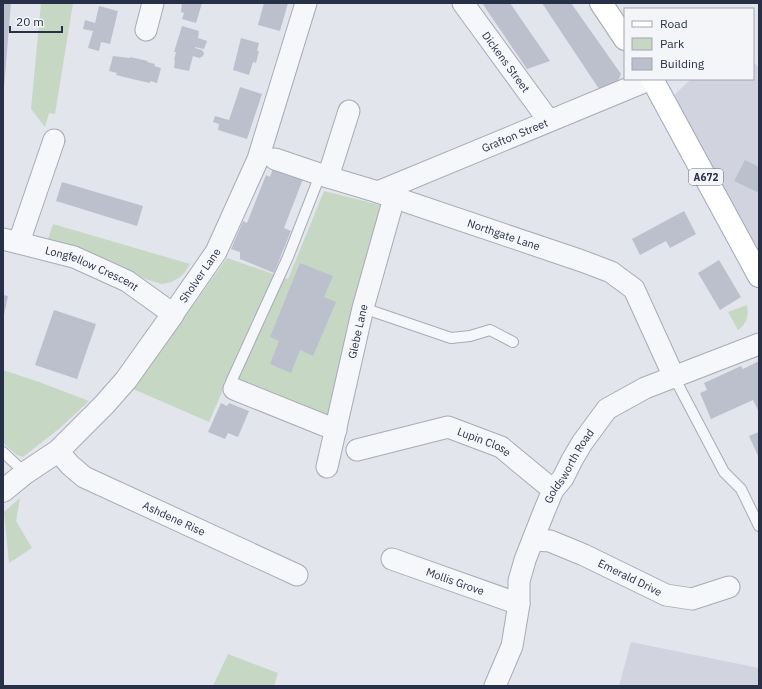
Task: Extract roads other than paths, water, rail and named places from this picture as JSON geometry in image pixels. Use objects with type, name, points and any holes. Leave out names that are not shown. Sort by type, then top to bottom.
[{"type":"main road","points":[[601,3],[624,38]]},
{"type":"main road","name":"A672","points":[[652,80],[759,276]]},
{"type":"street","points":[[146,30],[153,3]]},
{"type":"street","name":"Sholver Lane","points":[[3,491],[25,473],[58,451],[104,405],[126,380],[216,252],[258,159],[306,3]]},
{"type":"street","name":"Dickens Street","points":[[464,3],[549,121]]},
{"type":"street","name":"Grafton Street","points":[[386,195],[549,121],[649,80]]},
{"type":"street","points":[[324,176],[349,111]]},
{"type":"street","points":[[11,240],[54,140]]},
{"type":"street","name":"Northgate Lane","points":[[276,159],[611,272],[634,289],[674,378]]},
{"type":"street","name":"Glebe Lane","points":[[327,467],[363,308],[386,195]]},
{"type":"street","name":"Longfellow Crescent","points":[[11,240],[74,257],[127,281],[172,314]]},
{"type":"street","name":"Goldsworth Road","points":[[495,686],[512,646],[519,604],[519,581],[525,560],[553,490],[563,478],[582,443],[607,409],[644,388],[674,378],[759,344]]},
{"type":"street","points":[[234,388],[336,430]]},
{"type":"street","name":"Lupin Close","points":[[357,450],[448,427],[501,447],[553,490]]},
{"type":"street","name":"Ashdene Rise","points":[[58,451],[70,465],[84,477],[297,575]]},
{"type":"street","name":"Emerald Drive","points":[[533,540],[550,541],[584,555],[666,595],[692,599],[729,587]]},
{"type":"street","name":"Mollis Grove","points":[[392,559],[519,604]]},
{"type":"lane","points":[[234,388],[231,382],[324,176]]},
{"type":"lane","points":[[363,308],[452,338],[470,336],[490,330],[513,342]]},
{"type":"lane","points":[[674,378],[724,472],[741,489],[759,526]]},
{"type":"lane","points":[[3,452],[25,473]]}]
